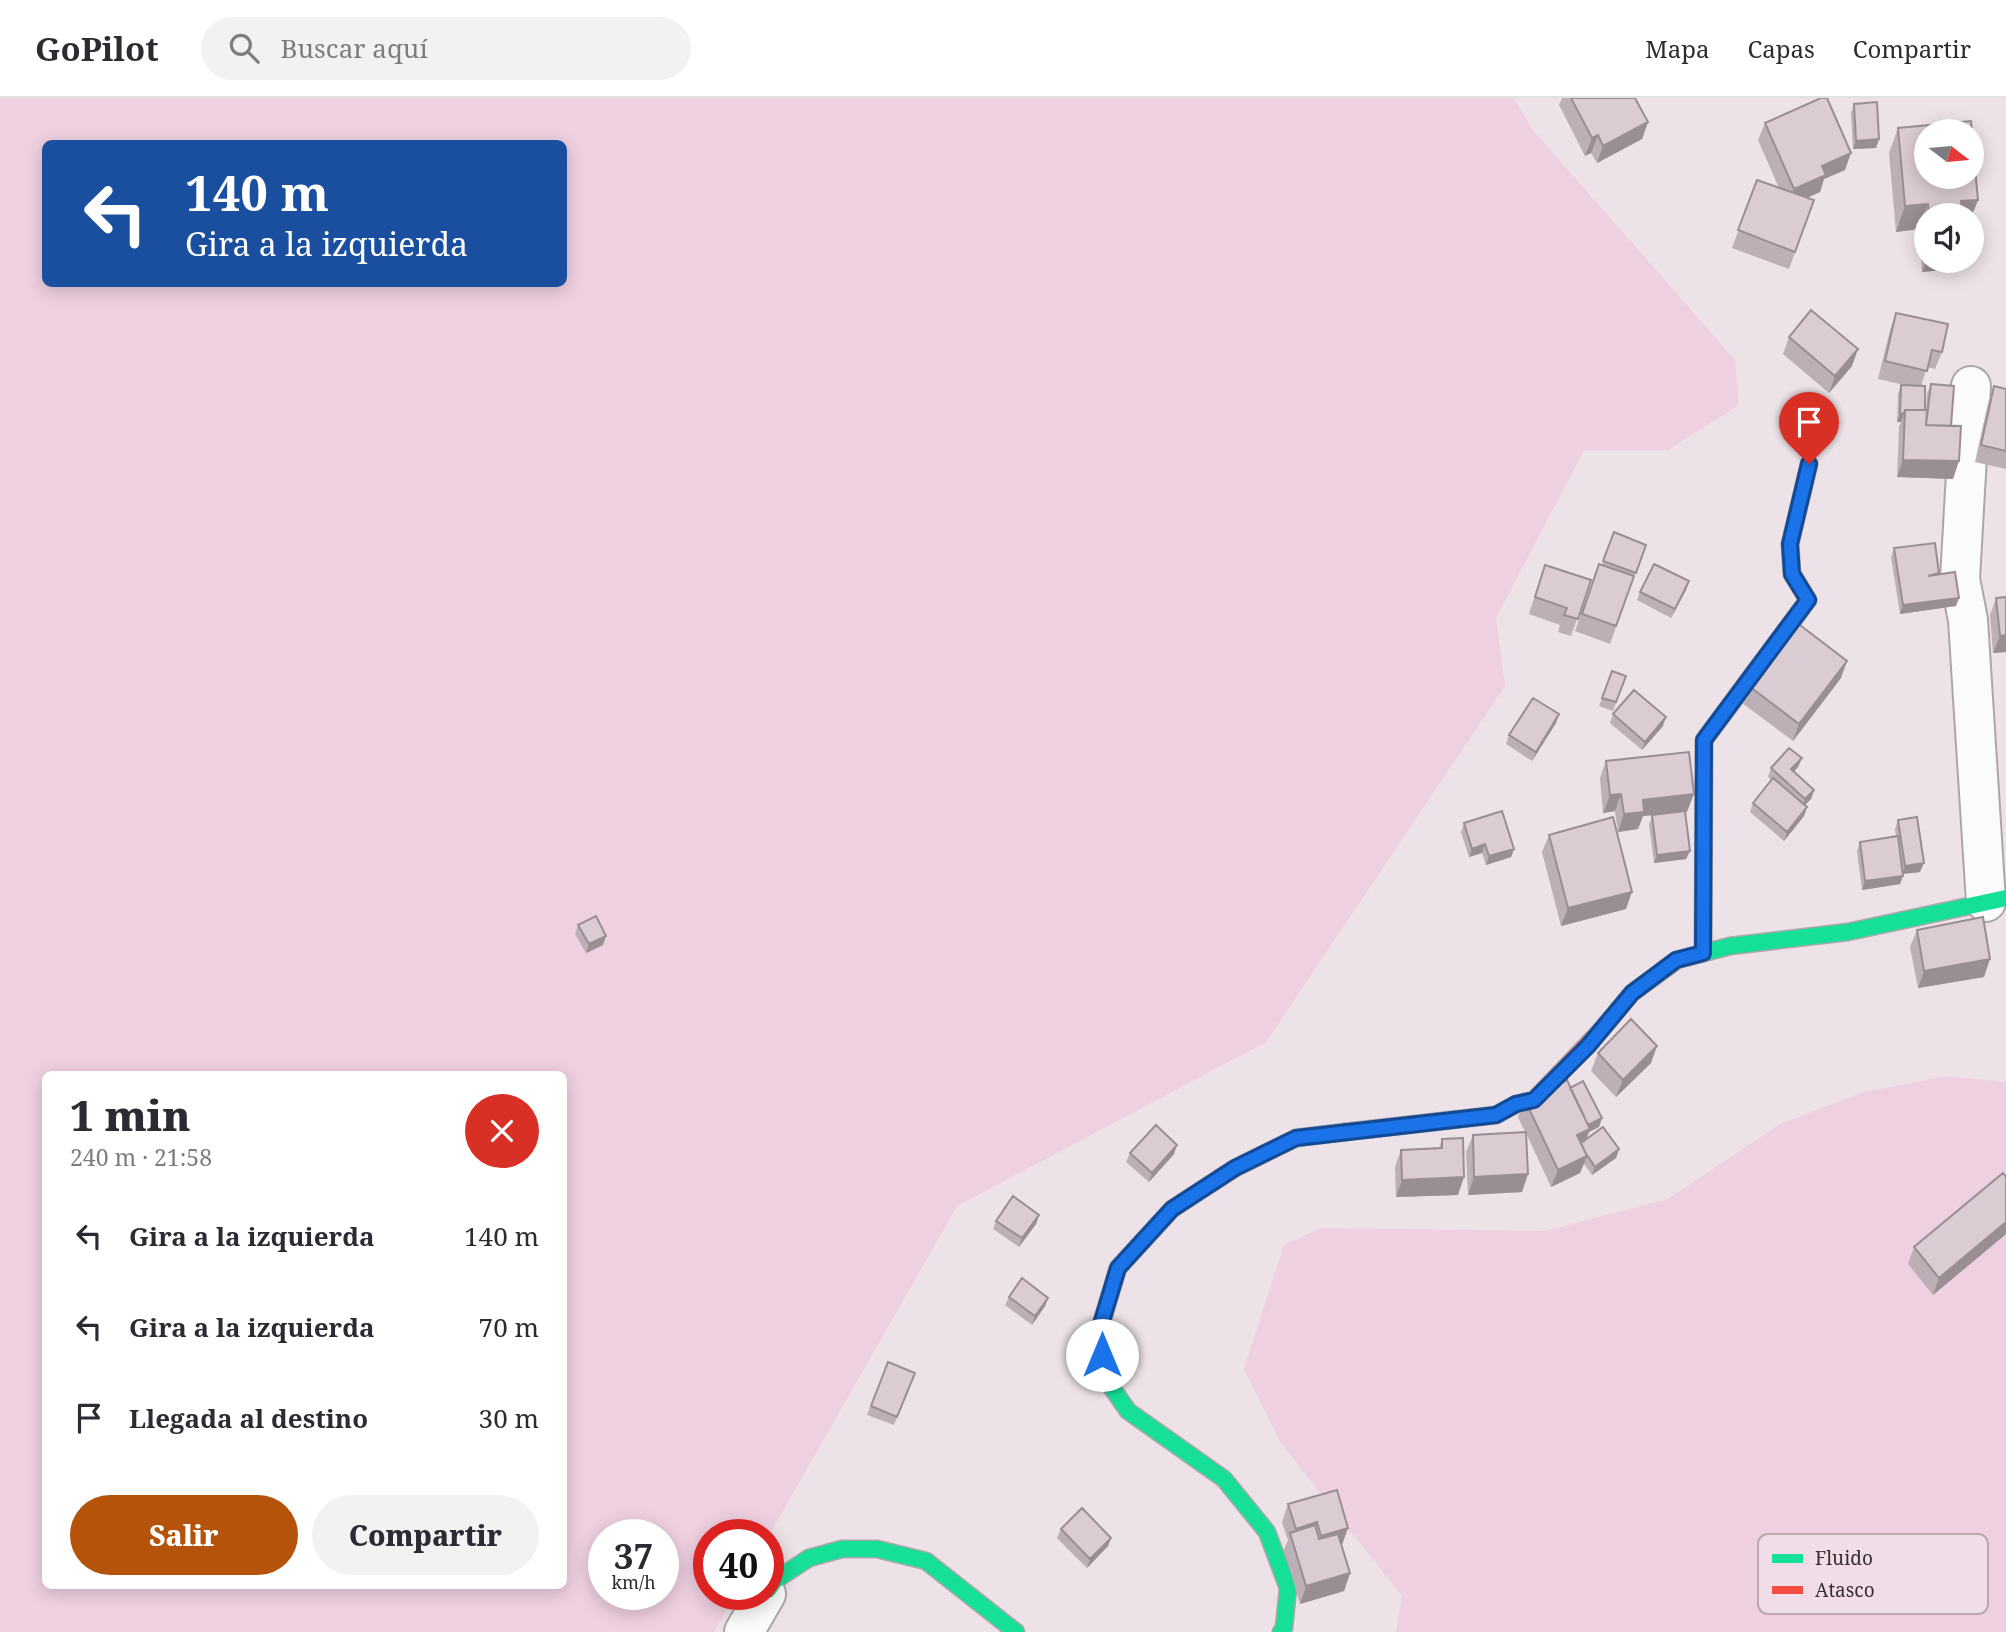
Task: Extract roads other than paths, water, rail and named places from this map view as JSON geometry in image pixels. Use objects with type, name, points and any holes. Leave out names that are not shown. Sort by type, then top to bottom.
[{"type":"street","points":[[1281,1632],[1284,1628],[1288,1588],[1267,1532],[1224,1479],[1128,1411],[1105,1378],[1099,1331],[1118,1268],[1172,1209],[1235,1168],[1296,1138],[1496,1115],[1516,1104],[1534,1100],[1588,1046],[1632,993],[1676,960],[1730,946],[1848,932],[1996,900],[1968,620],[1960,579],[1971,386]]},
{"type":"street","points":[[1703,953],[1704,740],[1808,600],[1792,574],[1790,544],[1809,464]]},
{"type":"street","points":[[784,1577],[810,1559],[842,1549],[877,1549],[926,1561],[1016,1632]]},
{"type":"street","points":[[744,1632],[756,1610]]}]
